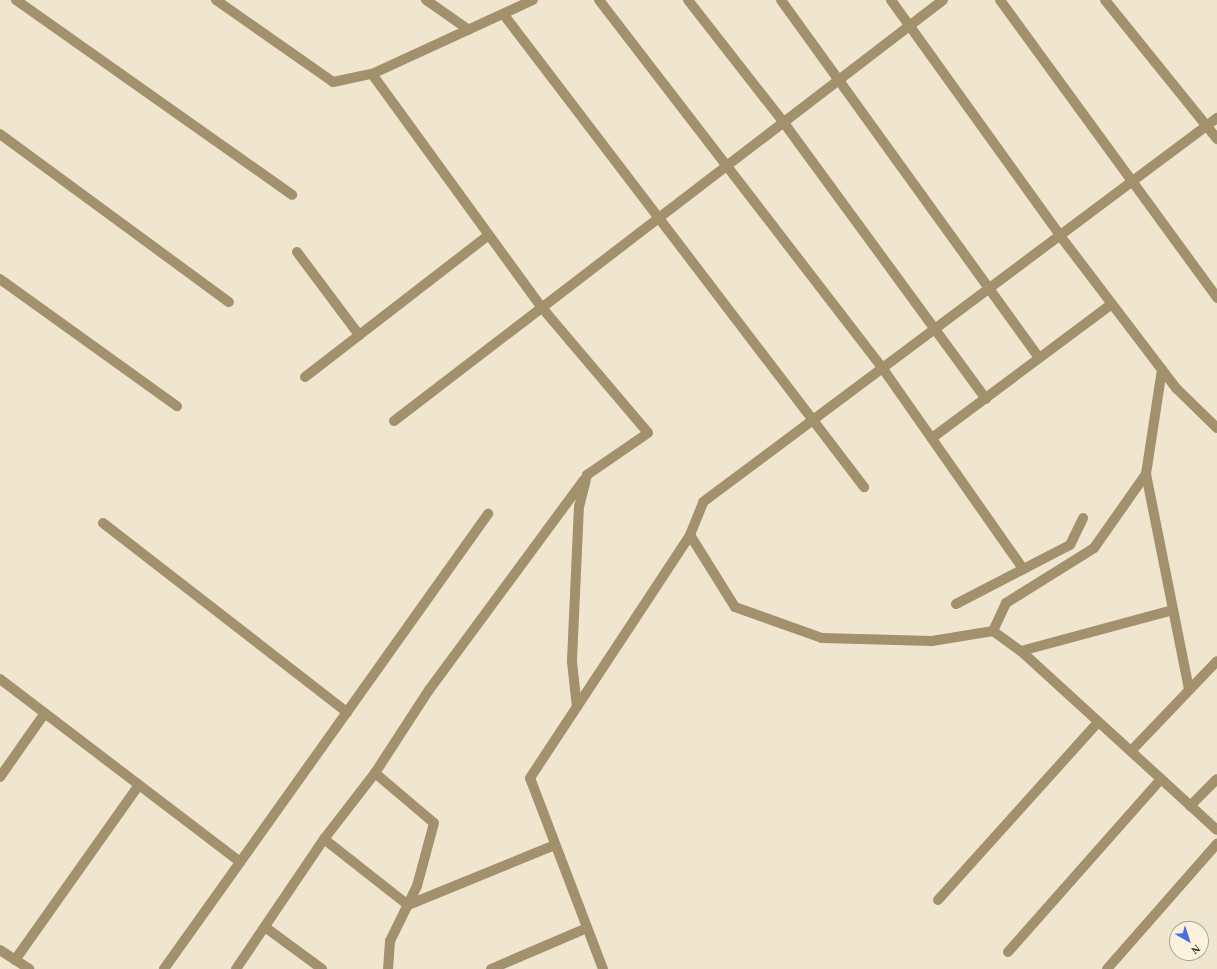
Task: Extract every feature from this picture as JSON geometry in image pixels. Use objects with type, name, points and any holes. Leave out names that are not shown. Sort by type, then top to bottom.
[{"type":"street","points":[[16,0],[292,195]]},
{"type":"street","points":[[216,0],[333,82],[372,74],[504,15],[533,0]]},
{"type":"street","points":[[426,0],[469,30]]},
{"type":"street","points":[[599,0],[881,366],[1023,569]]},
{"type":"street","points":[[688,0],[784,123],[986,399]]},
{"type":"street","points":[[782,0],[991,288],[1039,358]]},
{"type":"street","points":[[891,0],[1061,237],[1112,304],[1177,389],[1217,428]]},
{"type":"street","points":[[394,421],[543,309],[943,0]]},
{"type":"street","points":[[1000,0],[1131,184],[1217,298]]},
{"type":"street","points":[[1105,0],[1217,139]]},
{"type":"street","points":[[504,15],[660,219],[810,421],[864,488]]},
{"type":"street","points":[[236,969],[324,839],[375,773],[429,690],[587,475],[648,433],[543,309],[372,74]]},
{"type":"street","points":[[603,969],[530,778],[690,535],[703,502],[881,366],[1061,237],[1217,118]]},
{"type":"street","points":[[0,134],[229,302]]},
{"type":"street","points":[[305,377],[489,235]]},
{"type":"street","points":[[297,252],[359,335]]},
{"type":"street","points":[[0,279],[177,406]]},
{"type":"street","points":[[932,438],[1112,304]]},
{"type":"street","points":[[1162,369],[1146,474],[1189,689]]},
{"type":"street","points":[[994,632],[1006,603],[1094,548],[1146,474]]},
{"type":"street","points":[[576,707],[572,662],[579,506],[587,475]]},
{"type":"street","points":[[164,969],[488,514]]},
{"type":"street","points":[[956,604],[1070,545],[1083,518]]},
{"type":"street","points":[[103,523],[347,712]]},
{"type":"street","points":[[690,535],[735,607],[822,638],[932,641],[994,632],[1021,651],[1217,830]]},
{"type":"street","points":[[1021,651],[1173,610]]},
{"type":"street","points":[[1131,751],[1217,661]]},
{"type":"street","points":[[0,679],[240,862]]},
{"type":"street","points":[[0,777],[45,713]]},
{"type":"street","points":[[938,900],[1098,722]]},
{"type":"street","points":[[375,773],[434,823],[417,886],[390,940],[388,969]]},
{"type":"street","points":[[1190,806],[1217,778]]},
{"type":"street","points":[[1008,952],[1161,779]]},
{"type":"street","points":[[15,960],[139,785]]},
{"type":"street","points":[[324,839],[408,905]]},
{"type":"street","points":[[1107,969],[1217,844]]},
{"type":"street","points":[[408,905],[556,845]]},
{"type":"street","points":[[265,927],[322,969]]},
{"type":"street","points":[[490,969],[587,928]]},
{"type":"street","points":[[0,950],[28,969]]}]
